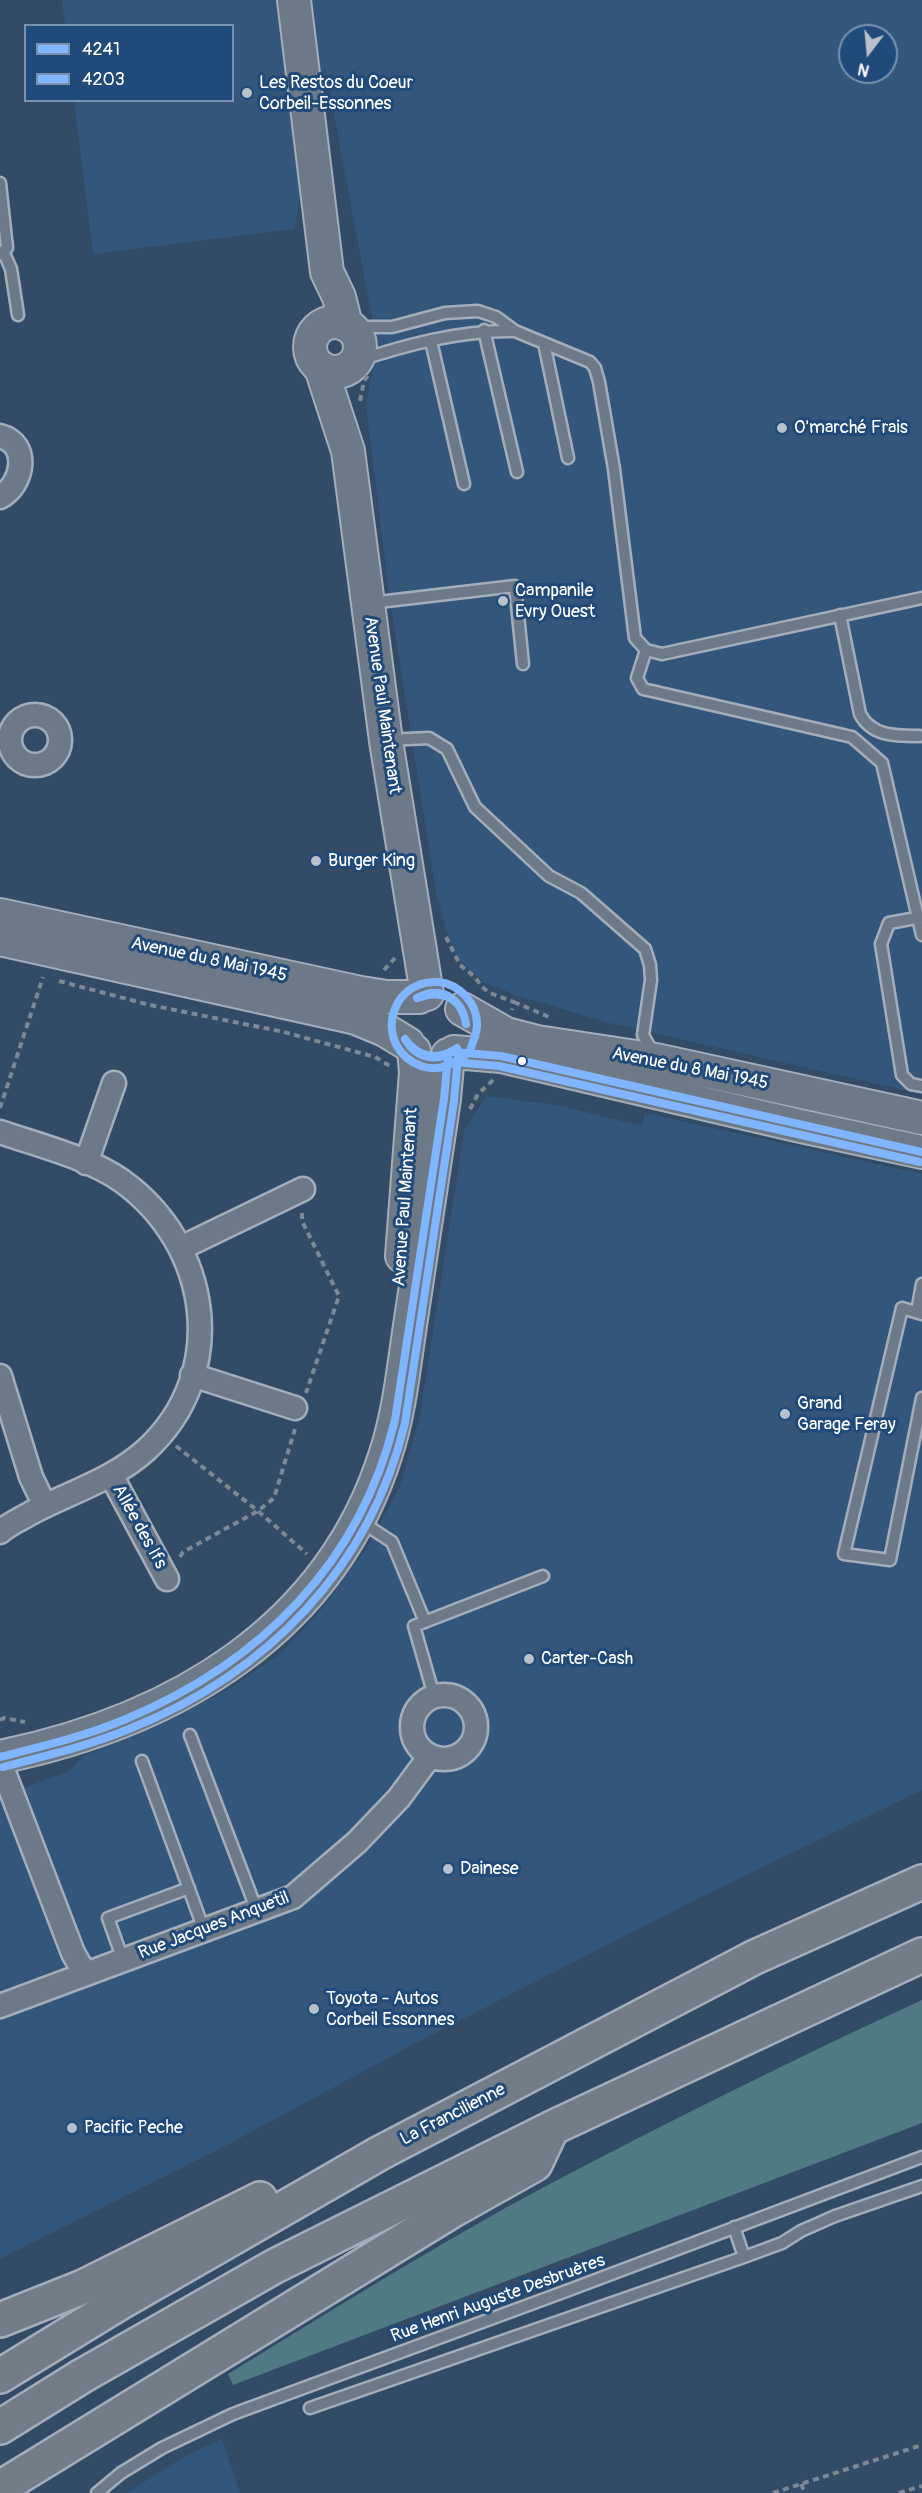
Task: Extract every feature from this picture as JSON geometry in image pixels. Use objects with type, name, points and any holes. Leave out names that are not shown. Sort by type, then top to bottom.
[{"type":"highway","name":"La Francilienne","points":[[0,2376],[121,2302],[380,2153],[755,1957],[922,1882]]},
{"type":"highway","points":[[0,2427],[82,2376],[275,2266],[552,2128],[922,1955]]},
{"type":"highway","points":[[0,2320],[83,2287],[318,2170],[439,2105],[476,2103]]},
{"type":"highway","points":[[0,2488],[443,2216],[535,2164],[552,2128]]},
{"type":"highway","points":[[33,2493],[63,2468],[111,2435],[120,2414]]},
{"type":"street","points":[[294,0],[327,272],[320,299],[339,326],[359,339],[358,355],[342,365],[315,362],[310,348],[314,332],[339,326]]},
{"type":"street","name":"Avenue Paul Maintenant","points":[[342,365],[352,405],[348,451],[367,603],[423,995]]},
{"type":"street","points":[[0,436],[17,449],[22,464],[19,477],[10,491],[0,497]]},
{"type":"street","name":"Avenue du 8 Mai 1945","points":[[0,915],[361,993],[387,997],[437,993],[447,996],[504,1045],[785,1123],[922,1152]]},
{"type":"street","name":"Avenue du 8 Mai 1945","points":[[0,939],[356,1018],[385,1030],[430,1058],[504,1045],[566,1048],[656,1060],[922,1118]]},
{"type":"street","points":[[411,1047],[402,1027],[403,1018],[406,1010],[423,995]]},
{"type":"street","points":[[451,1053],[460,1045],[467,1027],[462,1009]]},
{"type":"street","name":"Avenue Paul Maintenant","points":[[0,1756],[30,1736],[131,1699],[198,1667],[227,1648],[275,1606],[314,1560],[347,1513],[363,1481],[384,1414],[390,1379],[416,1072],[411,1047]]},
{"type":"street","name":"Avenue Paul Maintenant","points":[[0,1756],[35,1750],[142,1712],[179,1696],[228,1666],[288,1617],[326,1570],[358,1521],[374,1487],[395,1418],[462,1105],[451,1053]]},
{"type":"street","points":[[734,1077],[922,1131]]},
{"type":"street","points":[[86,1163],[114,1083]]},
{"type":"street","points":[[0,1132],[86,1163],[120,1179],[141,1196],[161,1216],[181,1248],[194,1277],[199,1302],[200,1326],[192,1376],[176,1415],[162,1434],[129,1464],[111,1475],[45,1506],[0,1532]]},
{"type":"street","points":[[181,1248],[303,1189]]},
{"type":"street","points":[[0,1376],[28,1467],[45,1506]]},
{"type":"street","points":[[192,1376],[295,1408]]},
{"type":"street","name":"Allée des Ifs","points":[[111,1475],[167,1578]]},
{"type":"street","points":[[446,1694],[459,1697],[469,1706],[475,1716],[477,1729],[474,1741],[459,1756],[448,1759],[430,1756],[420,1749],[413,1738],[411,1725],[415,1713],[422,1702],[434,1696],[446,1694]]},
{"type":"street","name":"Rue Jacques Anquetil","points":[[0,2006],[293,1897],[357,1842],[399,1798],[430,1756]]},
{"type":"street","points":[[0,1762],[73,1953],[85,1974]]},
{"type":"lane","points":[[0,183],[7,248],[2,253],[11,269],[18,315]]},
{"type":"lane","points":[[339,326],[392,327],[445,313],[478,311],[496,317],[515,331],[583,358],[595,368],[614,470],[635,638],[646,650],[662,654],[922,598]]},
{"type":"lane","points":[[342,365],[431,341],[484,330],[515,331]]},
{"type":"lane","points":[[484,330],[517,472]]},
{"type":"lane","points":[[431,341],[464,484]]},
{"type":"lane","points":[[544,343],[568,458]]},
{"type":"lane","points":[[367,603],[515,586],[523,664]]},
{"type":"lane","points":[[840,615],[860,714],[865,723],[889,736],[920,736]]},
{"type":"lane","points":[[646,650],[638,678],[643,689],[852,737],[882,763],[922,935]]},
{"type":"lane","points":[[386,741],[429,738],[447,748],[475,807],[549,876],[581,893],[645,949],[650,965],[651,980],[643,1035],[656,1060]]},
{"type":"lane","points":[[922,916],[889,923],[881,944],[902,1075],[911,1084],[922,1086]]},
{"type":"lane","points":[[922,1284],[920,1313],[902,1308],[844,1554],[890,1560],[922,1398]]},
{"type":"lane","points":[[358,1521],[392,1542],[425,1622]]},
{"type":"lane","points":[[434,1696],[414,1626],[543,1576]]},
{"type":"lane","points":[[190,1735],[257,1911]]},
{"type":"lane","points":[[142,1761],[204,1930]]},
{"type":"lane","points":[[123,1960],[108,1918],[189,1888]]},
{"type":"lane","name":"Rue Henri Auguste Desbruères","points":[[97,2493],[121,2473],[162,2448],[233,2414],[922,2157]]},
{"type":"lane","points":[[310,2408],[744,2258],[782,2243],[801,2231],[835,2216],[922,2186]]},
{"type":"lane","points":[[734,2227],[744,2258]]},
{"type":"path","points":[[359,404],[364,381],[376,369],[397,363],[396,350]]},
{"type":"path","points":[[445,934],[460,965],[490,993],[514,1002],[496,1078],[462,1105]]},
{"type":"path","points":[[32,974],[150,1005],[284,1032],[375,1057],[391,1067],[400,1085],[414,1093]]},
{"type":"path","points":[[0,1108],[44,977]]},
{"type":"path","points":[[274,1024],[284,1032]]},
{"type":"path","points":[[162,1434],[258,1511],[314,1560]]},
{"type":"path","points":[[773,2493],[922,2445]]},
{"type":"path","points":[[801,2484],[805,2493]]},
{"type":"path","points":[[899,2493],[922,2486]]},
{"type":"shaded area","points":[[62,0],[922,0],[922,1094],[605,1022],[516,995],[483,982],[457,957],[445,926],[436,892],[390,601],[366,406],[377,344],[325,66],[294,229],[93,254],[74,102],[234,102],[234,24],[65,24]]},
{"type":"shaded area","points":[[486,1096],[561,1106],[642,1126],[645,1113],[922,1174],[922,1790],[695,1900],[414,2044],[229,2144],[0,2259],[0,1797],[69,1771],[84,1756],[157,1726],[231,1688],[281,1653],[320,1611],[366,1549],[400,1486],[420,1416],[464,1131]]},
{"type":"shaded area","points":[[222,2439],[240,2493],[127,2493],[185,2456]]},
{"type":"green space","points":[[922,2000],[922,2123],[233,2385],[228,2374],[384,2278],[504,2209],[685,2114]]},
{"type":"transit line","name":"4203","points":[[467,1054],[440,1068],[421,1066],[406,1057],[396,1045],[392,1031],[393,1016],[398,1003],[408,991],[421,984],[438,982],[454,987],[466,996],[477,1018],[477,1029],[471,1048]]},
{"type":"transit line","name":"4241","points":[[417,998],[434,993],[449,996],[460,1007],[466,1024]]},
{"type":"transit line","name":"4241","points":[[417,998],[434,994],[449,998],[460,1007],[466,1024]]},
{"type":"transit line","name":"4241","points":[[405,1039],[416,1050],[429,1056],[443,1055],[457,1048]]},
{"type":"transit line","name":"4241","points":[[405,1039],[416,1051],[429,1057],[443,1056],[457,1048]]},
{"type":"transit line","name":"4241","points":[[454,1052],[501,1056],[922,1152]]},
{"type":"transit line","name":"4241","points":[[0,1757],[95,1731],[175,1696],[220,1669],[261,1638],[298,1602],[330,1563],[357,1520],[379,1472],[395,1420],[444,1099],[448,1055]]},
{"type":"transit line","name":"4203","points":[[3,1767],[98,1741],[179,1706],[225,1678],[268,1646],[306,1610],[339,1569],[367,1524],[389,1476],[405,1423],[454,1101],[458,1056]]},
{"type":"transit line","name":"4203","points":[[453,1062],[499,1066],[920,1162]]},
{"type":"place","name":"Les Restos du Coeur Corbeil-Essonnes","points":[[247,93]]},
{"type":"place","name":"O'marché Frais","points":[[782,428]]},
{"type":"place","name":"Campanile Evry Ouest","points":[[503,601]]},
{"type":"place","name":"Burger King","points":[[316,861]]},
{"type":"place","name":"Grand Garage Feray","points":[[785,1414]]},
{"type":"place","name":"Carter-Cash","points":[[529,1659]]},
{"type":"place","name":"Dainese","points":[[448,1869]]},
{"type":"place","name":"Toyota - Autos Corbeil Essonnes","points":[[314,2009]]},
{"type":"place","name":"Pacific Peche","points":[[72,2128]]}]
